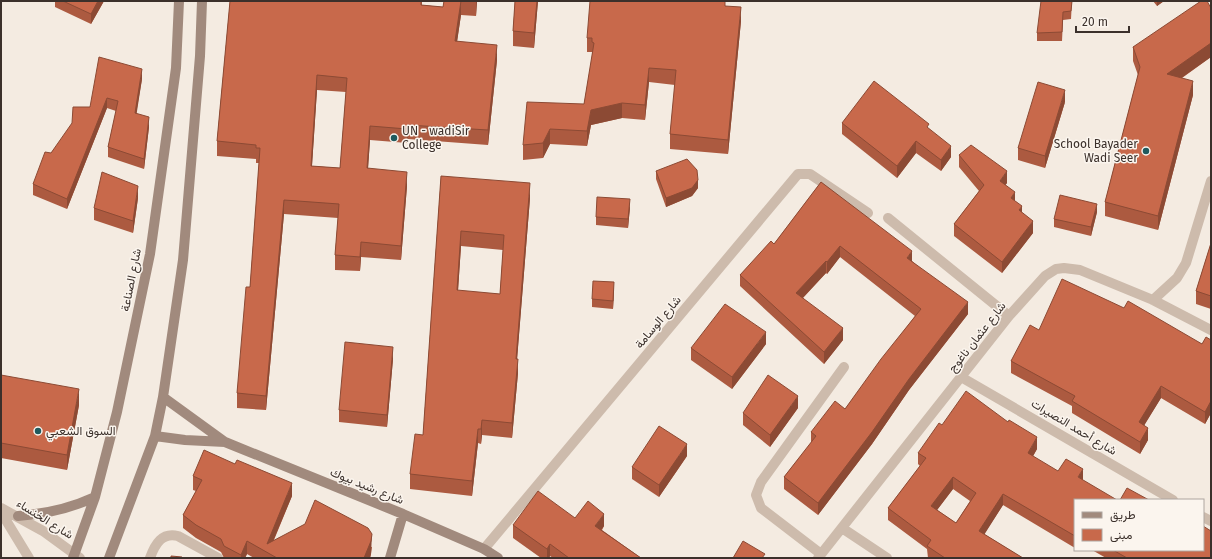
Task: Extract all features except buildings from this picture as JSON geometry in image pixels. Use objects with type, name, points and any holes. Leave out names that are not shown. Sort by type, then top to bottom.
[{"type":"main road","name":"شارع الصناعة","points":[[76,556],[95,497],[117,412],[150,254],[176,68],[179,1]]},
{"type":"main road","points":[[109,558],[155,436],[163,398],[183,260],[200,56],[202,1]]},
{"type":"main road","name":"شارع رشيد بيوك","points":[[163,398],[225,442],[403,514],[484,549],[498,558]]},
{"type":"main road","name":"شارع رشيد بيوك","points":[[155,436],[185,440],[225,442]]},
{"type":"main road","points":[[18,516],[58,511],[75,506],[95,497]]},
{"type":"main road","points":[[390,558],[403,514]]},
{"type":"street","name":"شارع الوسامة","points":[[484,549],[798,174],[810,174],[868,213]]},
{"type":"street","points":[[1153,300],[1177,278],[1186,263],[1211,181]]},
{"type":"street","points":[[888,218],[1009,316]]},
{"type":"street","name":"شارع عثمان ناغوج","points":[[820,556],[1009,316],[1045,276],[1051,272],[1064,268],[1080,270],[1153,300],[1211,330]]},
{"type":"street","points":[[820,556],[761,508],[756,495],[761,482],[844,367]]},
{"type":"street","name":"شارع أحمد النصيرات","points":[[961,377],[1171,499]]},
{"type":"street","name":"شارع الخنساء","points":[[1,508],[18,516],[76,556]]},
{"type":"street","name":"شارع الخنساء","points":[[1,512],[29,558]]},
{"type":"street","points":[[842,528],[888,558]]},
{"type":"street","points":[[150,558],[159,540],[164,536],[172,534],[218,558]]},
{"type":"place","name":"UN - wadiSir College","points":[[394,138]]},
{"type":"place","name":"School Bayader Wadi Seer","points":[[1146,151]]},
{"type":"place","name":"السوق الشعبي","points":[[38,431]]}]
